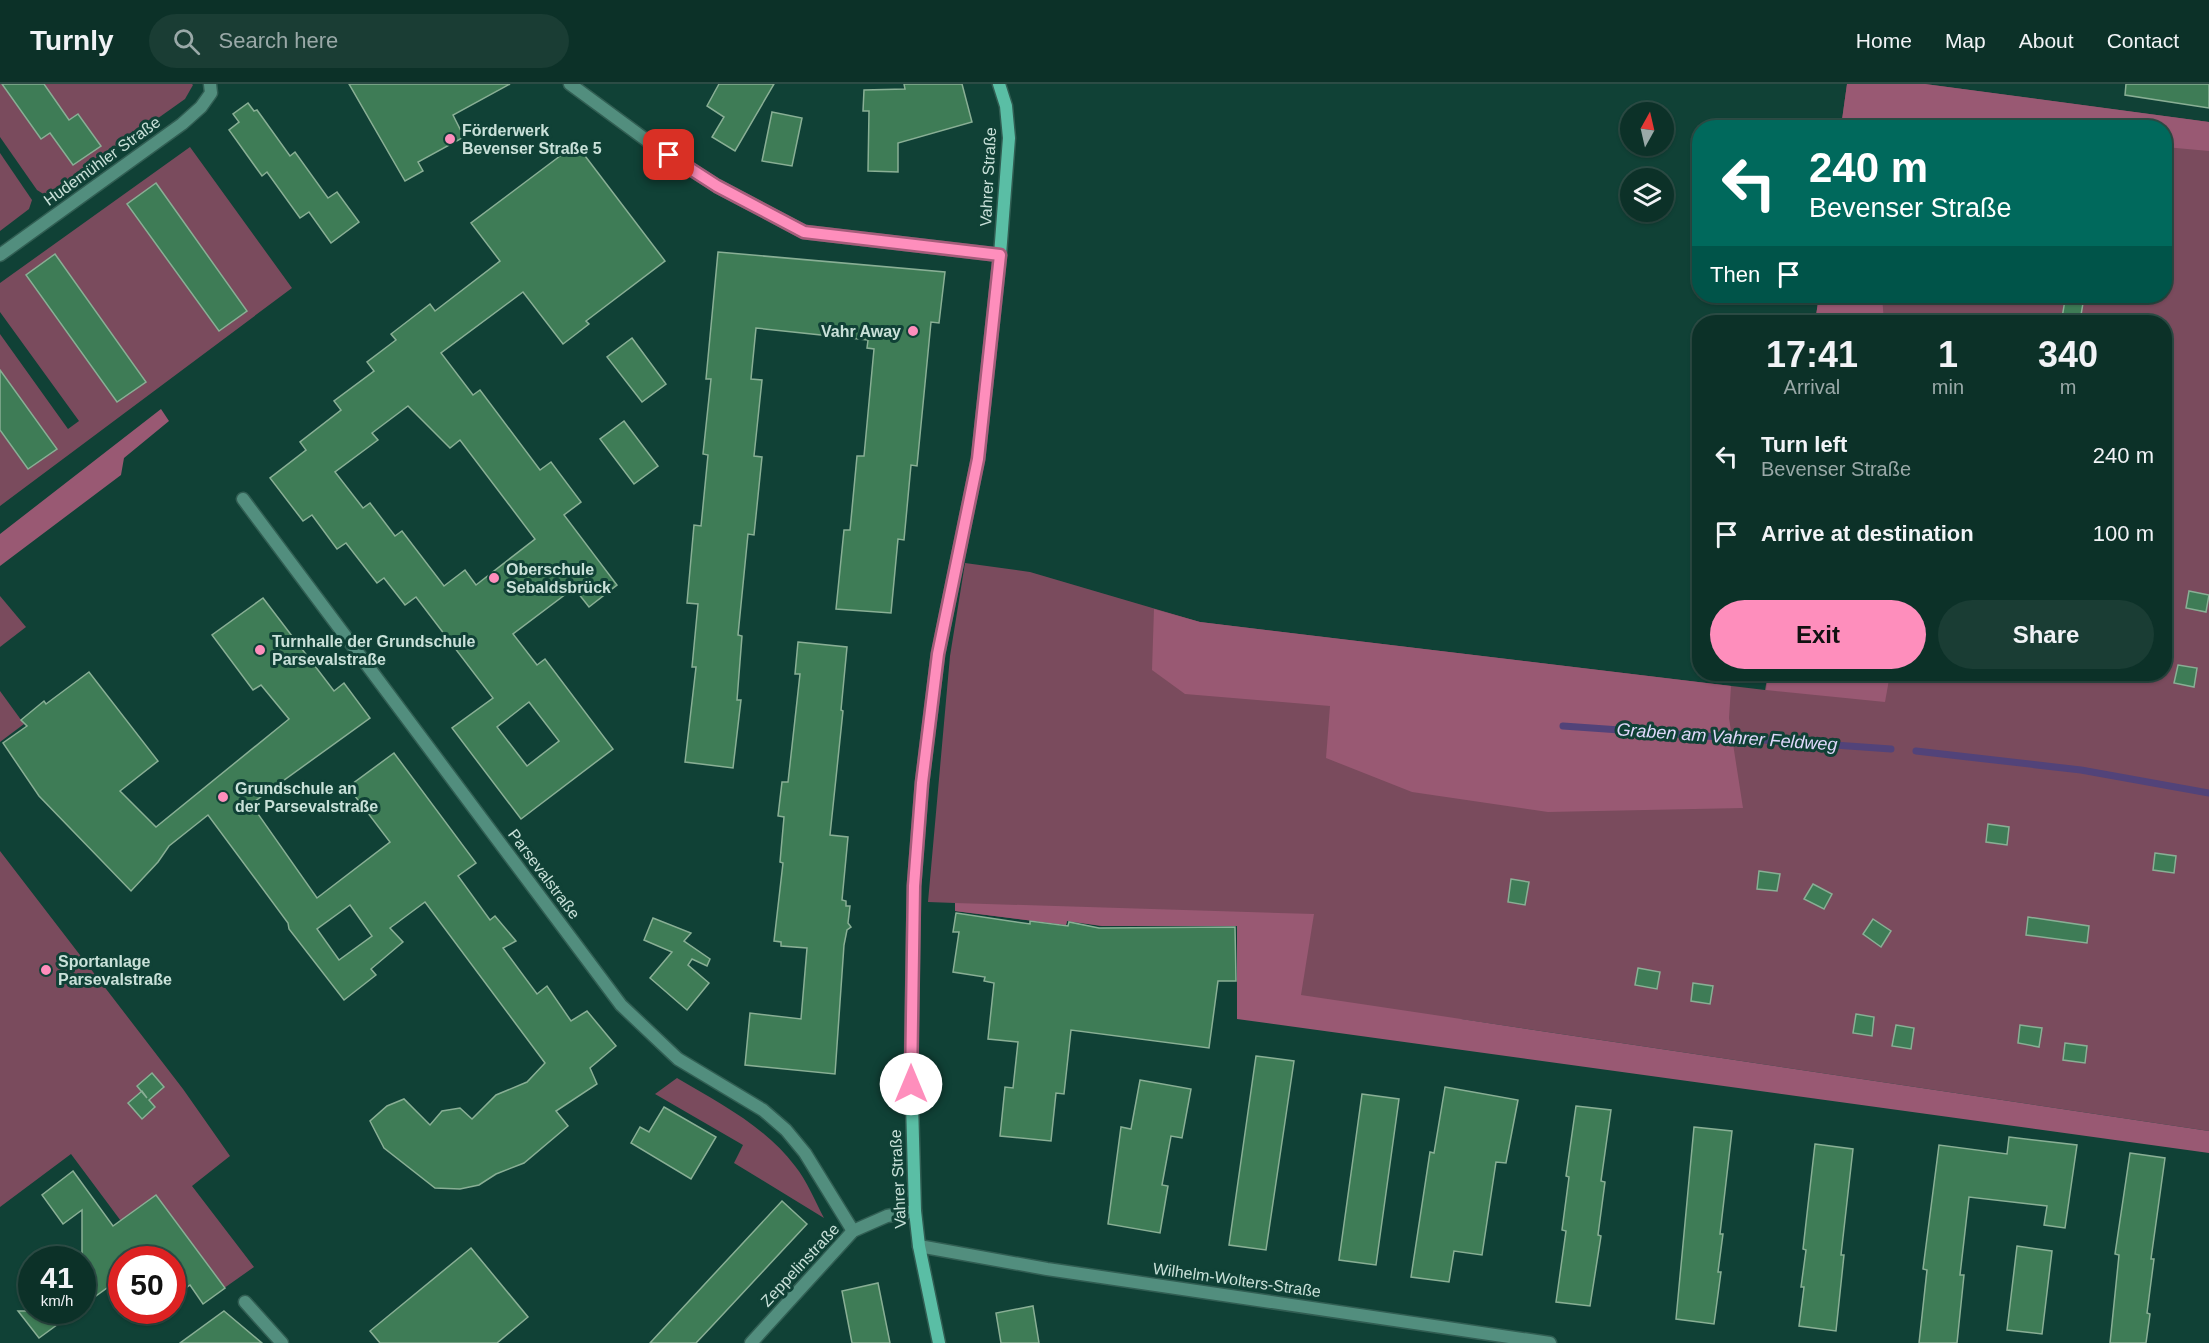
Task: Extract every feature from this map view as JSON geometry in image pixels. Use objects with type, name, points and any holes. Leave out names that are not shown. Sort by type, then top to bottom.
[{"type":"main road","name":"Vahrer Straße","points":[[939,1343],[919,1246],[915,1211],[910,1067],[914,886],[922,783],[938,654],[978,459],[1000,255],[1009,138],[1006,106],[999,84]]},
{"type":"street","name":"Hudemühler Straße","points":[[0,255],[182,124],[201,107],[211,93],[210,84]]},
{"type":"street","points":[[570,84],[653,145],[717,186],[804,232],[1000,255]]},
{"type":"street","name":"Parsevalstraße","points":[[243,499],[621,1005],[678,1059],[763,1110],[786,1130],[805,1153],[853,1232]]},
{"type":"street","name":"Zeppelinstraße","points":[[751,1343],[853,1232],[887,1216],[915,1211]]},
{"type":"street","name":"Wilhelm-Wolters-Straße","points":[[919,1246],[1047,1269],[1489,1339],[1550,1343]]},
{"type":"street","points":[[245,1302],[282,1343]]},
{"type":"shaded area","points":[[0,84],[193,85],[185,99],[54,192],[45,195],[37,190],[0,137]]},
{"type":"shaded area","points":[[1847,84],[1925,84],[2209,122],[2209,1131],[1460,1019],[1237,1019],[1237,926],[1102,926],[1067,921],[1066,925],[955,911],[955,903],[928,902],[950,656],[965,563],[1030,572],[1200,622],[1765,690],[1767,681],[2172,681],[2172,315],[1816,315],[1818,303],[2172,303],[2172,120],[1842,120]]},
{"type":"shaded area","points":[[1847,84],[1925,84],[2209,122],[2209,151],[2172,148],[2172,120],[1842,120]]},
{"type":"shaded area","points":[[190,147],[292,288],[0,506],[0,334],[68,429],[79,421],[0,312],[0,283]]},
{"type":"shaded area","points":[[0,153],[32,200],[29,209],[0,231]]},
{"type":"shaded area","points":[[1818,303],[1883,303],[1883,315],[1816,315]]},
{"type":"shaded area","points":[[161,409],[169,421],[124,458],[121,475],[0,566],[0,534]]},
{"type":"shaded area","points":[[0,596],[26,627],[0,647]]},
{"type":"shaded area","points":[[1154,609],[1200,622],[1731,686],[1729,718],[1743,808],[1548,812],[1412,792],[1326,758],[1330,706],[1185,694],[1152,670]]},
{"type":"shaded area","points":[[1767,681],[1889,681],[1885,702],[1766,690]]},
{"type":"shaded area","points":[[0,691],[24,724],[0,742]]},
{"type":"shaded area","name":"Sportanlage Parsevalstraße","points":[[0,851],[183,1089],[230,1156],[192,1186],[254,1267],[203,1303],[190,1286],[186,1289],[186,1246],[140,1246],[71,1154],[0,1207]]},
{"type":"shaded area","points":[[955,903],[1314,914],[1301,995],[2209,1131],[2209,1153],[1237,1019],[1237,926],[1102,926],[1067,921],[1066,925],[955,911]]},
{"type":"shaded area","points":[[677,1078],[725,1106],[770,1139],[799,1172],[824,1218],[734,1163],[743,1145],[655,1094]]},
{"type":"building","points":[[2,84],[44,84],[69,120],[78,114],[101,146],[73,165],[50,133],[41,139]]},
{"type":"building","points":[[349,84],[510,84],[453,115],[464,137],[418,162],[423,171],[405,181]]},
{"type":"building","points":[[719,84],[774,84],[735,151],[712,137],[724,117],[707,106]]},
{"type":"building","points":[[904,84],[962,84],[972,122],[898,143],[898,172],[868,171],[869,111],[863,111],[864,90],[905,89]]},
{"type":"building","points":[[2126,84],[2209,84],[2209,108],[2125,95]]},
{"type":"building","points":[[248,103],[254,111],[257,110],[290,156],[295,152],[328,198],[337,192],[359,222],[331,243],[309,212],[300,218],[267,172],[262,176],[229,130],[239,122],[233,114]]},
{"type":"building","points":[[772,112],[802,118],[792,166],[762,161]]},
{"type":"building","points":[[576,144],[665,261],[586,321],[589,324],[563,344],[523,292],[441,353],[473,395],[480,390],[540,470],[551,462],[581,502],[564,515],[617,585],[589,607],[574,588],[513,634],[537,665],[545,659],[613,749],[521,819],[452,728],[493,698],[416,597],[405,605],[384,578],[377,583],[346,543],[337,549],[312,515],[303,521],[270,478],[306,450],[300,442],[341,410],[334,401],[374,371],[367,362],[396,340],[391,334],[430,304],[435,311],[500,261],[471,223]],"holes":[[[408,406],[450,448],[460,440],[535,539],[476,585],[465,570],[444,586],[402,531],[395,536],[370,503],[363,508],[335,472],[378,440],[372,433]],[[529,702],[559,741],[527,766],[497,727]]]},
{"type":"building","points":[[156,183],[247,311],[219,331],[127,204]]},
{"type":"building","points":[[718,252],[945,272],[939,323],[931,322],[917,466],[911,465],[904,540],[898,539],[891,613],[836,609],[844,530],[850,530],[857,456],[864,456],[874,349],[867,348],[868,340],[756,328],[751,379],[762,380],[754,456],[762,457],[754,535],[748,534],[738,635],[742,636],[737,700],[741,700],[733,768],[685,762],[696,667],[692,667],[698,604],[687,603],[694,525],[701,526],[708,455],[703,454],[711,379],[706,379]]},
{"type":"building","points":[[55,254],[146,382],[117,402],[26,275]]},
{"type":"building","points":[[2064,303],[2083,303],[2081,315],[2062,315]]},
{"type":"building","points":[[632,338],[666,384],[642,402],[607,357]]},
{"type":"building","points":[[0,370],[57,449],[28,469],[0,430]]},
{"type":"building","points":[[624,421],[658,466],[634,484],[600,439]]},
{"type":"building","points":[[2189,591],[2209,595],[2206,612],[2186,608]]},
{"type":"building","points":[[263,598],[334,691],[344,683],[370,718],[251,804],[317,898],[390,842],[348,787],[394,753],[476,863],[458,876],[490,920],[495,916],[516,941],[503,948],[537,994],[547,986],[571,1021],[587,1011],[616,1046],[590,1068],[597,1084],[556,1111],[568,1126],[524,1163],[496,1174],[479,1185],[460,1189],[435,1188],[384,1148],[370,1121],[387,1106],[404,1099],[430,1125],[442,1111],[460,1108],[472,1119],[496,1095],[527,1082],[545,1063],[425,902],[390,928],[403,942],[371,969],[376,975],[344,1000],[289,929],[288,923],[208,815],[169,846],[158,862],[131,891],[39,796],[3,743],[27,726],[21,720],[44,701],[46,704],[89,672],[158,761],[120,791],[156,827],[289,719],[261,685],[253,690],[212,635]],"holes":[[[350,905],[372,936],[339,960],[317,929]]]},
{"type":"building","points":[[798,642],[847,647],[830,835],[848,837],[842,900],[846,901],[846,906],[850,906],[848,923],[851,927],[847,930],[844,945],[835,1074],[745,1065],[750,1013],[801,1019],[807,948],[781,946],[781,942],[774,941],[783,863],[780,862],[784,817],[778,816],[782,782],[788,782],[800,674],[795,674]]},
{"type":"building","points":[[2178,665],[2197,668],[2194,687],[2174,683]]},
{"type":"building","points":[[1988,824],[2009,827],[2007,845],[1986,842]]},
{"type":"building","points":[[2155,853],[2176,856],[2174,873],[2153,870]]},
{"type":"building","points":[[1759,871],[1780,874],[1777,891],[1757,889]]},
{"type":"building","points":[[1511,879],[1529,882],[1525,905],[1508,902]]},
{"type":"building","points":[[1813,884],[1832,894],[1824,909],[1804,899]]},
{"type":"building","points":[[956,913],[1030,924],[1030,921],[1068,926],[1069,922],[1099,928],[1235,927],[1236,981],[1218,981],[1209,1048],[1071,1030],[1064,1094],[1056,1093],[1051,1141],[1000,1136],[1005,1087],[1013,1088],[1018,1042],[988,1039],[994,983],[984,981],[985,977],[953,972],[959,932],[953,932]]},
{"type":"building","points":[[2028,917],[2089,926],[2087,943],[2026,935]]},
{"type":"building","points":[[653,918],[691,933],[684,941],[710,959],[707,966],[692,959],[688,965],[709,983],[687,1010],[650,978],[672,952],[644,940]]},
{"type":"building","points":[[1873,919],[1891,931],[1881,947],[1863,934]]},
{"type":"building","points":[[1638,968],[1660,972],[1657,989],[1635,985]]},
{"type":"building","points":[[1693,983],[1713,986],[1710,1004],[1691,1001]]},
{"type":"building","points":[[1856,1014],[1874,1017],[1872,1036],[1853,1033]]},
{"type":"building","points":[[1896,1025],[1914,1028],[1911,1049],[1892,1046]]},
{"type":"building","points":[[2020,1025],[2042,1028],[2039,1047],[2018,1043]]},
{"type":"building","points":[[2065,1043],[2087,1046],[2085,1063],[2063,1060]]},
{"type":"building","points":[[1256,1056],[1294,1061],[1266,1250],[1229,1245]]},
{"type":"building","points":[[152,1073],[164,1087],[149,1100],[155,1107],[142,1119],[128,1103],[142,1091],[137,1086]]},
{"type":"building","points":[[1140,1080],[1191,1089],[1182,1138],[1171,1136],[1162,1185],[1168,1186],[1160,1233],[1108,1224],[1121,1127],[1131,1129]]},
{"type":"building","points":[[1445,1087],[1518,1100],[1506,1163],[1496,1162],[1482,1255],[1454,1251],[1449,1282],[1411,1277],[1430,1152],[1434,1153]]},
{"type":"building","points":[[1362,1094],[1399,1099],[1376,1265],[1339,1260]]},
{"type":"building","points":[[1576,1106],[1611,1110],[1601,1181],[1605,1182],[1598,1235],[1601,1236],[1590,1306],[1556,1302],[1566,1231],[1562,1230],[1569,1177],[1566,1176]]},
{"type":"building","points":[[664,1107],[716,1137],[691,1179],[631,1143],[640,1127],[649,1132]]},
{"type":"building","points":[[1694,1127],[1732,1131],[1720,1234],[1723,1234],[1718,1272],[1721,1272],[1714,1324],[1676,1319]]},
{"type":"building","points":[[2009,1137],[2077,1145],[2065,1228],[2044,1225],[2047,1206],[1969,1197],[1960,1275],[1964,1275],[1957,1343],[1919,1343],[1927,1270],[1923,1269],[1939,1145],[2007,1154]]},
{"type":"building","points":[[1815,1144],[1853,1149],[1841,1255],[1844,1255],[1836,1331],[1799,1326],[1806,1250],[1803,1249]]},
{"type":"building","points":[[2130,1153],[2165,1158],[2151,1259],[2154,1259],[2147,1313],[2150,1314],[2146,1343],[2110,1343],[2119,1255],[2115,1254]]},
{"type":"building","points":[[73,1171],[113,1226],[156,1195],[225,1288],[203,1304],[190,1285],[186,1288],[186,1246],[108,1246],[108,1287],[96,1296],[96,1246],[82,1246],[82,1210],[63,1224],[42,1195]]},
{"type":"building","points":[[782,1201],[807,1224],[696,1343],[650,1343]]},
{"type":"building","points":[[2017,1246],[2052,1251],[2042,1334],[2007,1330]]},
{"type":"building","points":[[471,1248],[528,1317],[497,1343],[380,1343],[370,1331]]},
{"type":"building","points":[[878,1283],[890,1343],[852,1343],[842,1291]]},
{"type":"building","points":[[1033,1306],[1039,1343],[1001,1343],[996,1313]]},
{"type":"building","points":[[224,1311],[262,1343],[180,1343]]},
{"type":"building","points":[[28,1324],[58,1324],[39,1338]]},
{"type":"waterway","name":"Graben am Vahrer Feldweg","points":[[1563,726],[1891,749]]},
{"type":"waterway","name":"Graben am Vahrer Feldweg","points":[[1916,751],[2081,770],[2209,793]]},
{"type":"place","name":"Förderwerk Bevenser Straße 5","points":[[450,139]]},
{"type":"place","name":"Vahr Away","points":[[913,331]]},
{"type":"place","name":"Oberschule Sebaldsbrück","points":[[494,578]]},
{"type":"place","name":"Turnhalle der Grundschule Parsevalstraße","points":[[260,650]]},
{"type":"place","name":"Grundschule an der Parsevalstraße","points":[[223,797]]},
{"type":"place","name":"Sportanlage Parsevalstraße","points":[[46,970]]},
{"type":"route","points":[[669,155],[717,186],[804,232],[1000,255],[978,459],[938,654],[922,783],[914,886],[911,1084]]}]
